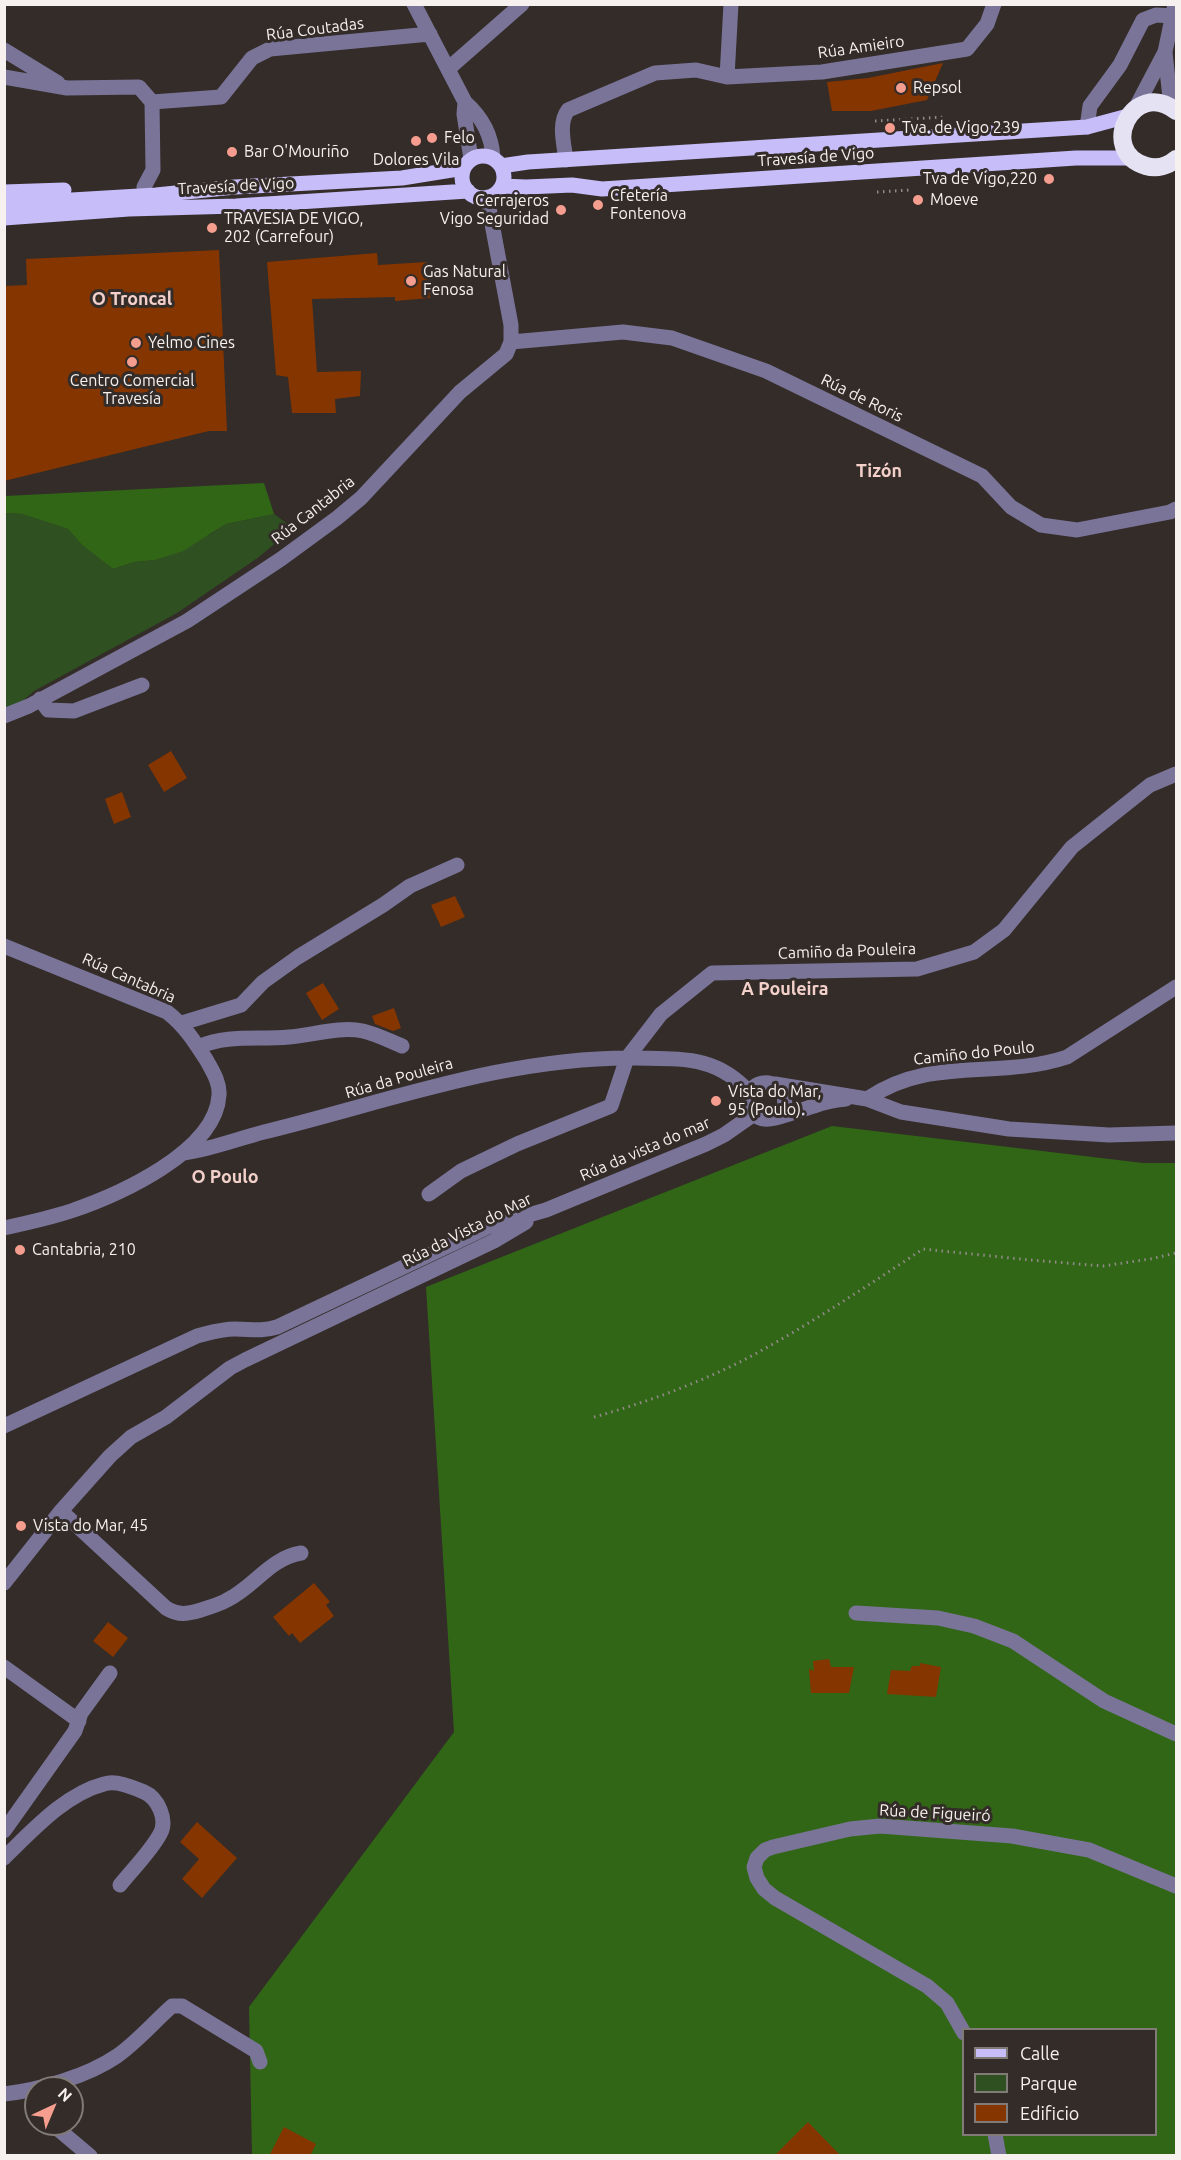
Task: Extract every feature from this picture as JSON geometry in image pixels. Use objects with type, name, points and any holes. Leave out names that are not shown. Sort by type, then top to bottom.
[{"type":"highway","points":[[1174,109],[1154,102],[1144,104],[1131,113],[1122,134],[1127,151],[1141,164],[1162,167],[1176,159]]},
{"type":"main road","name":"Travesía de Vigo","points":[[497,162],[566,160],[1087,128],[1131,113]]},
{"type":"main road","points":[[482,156],[497,162],[504,176],[502,186],[498,191],[487,197],[477,197],[468,191],[463,180],[468,163],[482,156]]},
{"type":"main road","name":"Travesía de Vigo","points":[[502,186],[572,185],[602,189],[1076,158],[1132,158]]},
{"type":"main road","name":"Travesía de Vigo","points":[[4,204],[156,195],[235,187],[402,178],[468,163]]},
{"type":"main road","points":[[4,192],[144,187],[235,187]]},
{"type":"main road","name":"Travesía de Vigo","points":[[4,218],[468,191]]},
{"type":"main road","points":[[4,228],[236,206]]},
{"type":"street","points":[[414,4],[465,102],[474,110],[487,132],[497,162]]},
{"type":"street","points":[[448,69],[522,4]]},
{"type":"street","points":[[727,77],[731,4]]},
{"type":"street","points":[[981,4],[987,24]]},
{"type":"street","name":"Rúa Amieiro","points":[[566,160],[564,116],[575,107],[655,73],[696,70],[727,77],[822,72],[967,49],[987,24],[994,4]]},
{"type":"street","points":[[1087,128],[1090,106],[1120,65],[1143,20],[1174,10],[1165,52],[1131,113]]},
{"type":"street","name":"Rúa Coutadas","points":[[152,102],[221,98],[252,58],[270,49],[430,34]]},
{"type":"street","points":[[4,50],[67,88]]},
{"type":"street","points":[[1165,52],[1174,109]]},
{"type":"street","points":[[4,77],[67,88],[139,87],[152,102],[154,163],[150,178],[144,187]]},
{"type":"street","points":[[465,102],[468,163]]},
{"type":"street","points":[[487,197],[511,325],[511,342]]},
{"type":"street","name":"Rúa de Roris","points":[[511,342],[623,332],[672,338],[766,371],[982,476],[1011,507],[1041,525],[1077,530],[1174,514]]},
{"type":"street","name":"Rúa Cantabria","points":[[4,716],[187,621],[281,559],[337,518],[361,498],[460,392],[506,354],[511,342]]},
{"type":"street","points":[[40,699],[48,710],[74,711],[142,685]]},
{"type":"street","name":"Camiño da Pouleira","points":[[627,1058],[661,1014],[712,974],[917,969],[974,952],[1004,930],[1072,847],[1150,785],[1176,774]]},
{"type":"street","points":[[182,1023],[242,1005],[263,982],[298,957],[357,922],[410,886],[457,865]]},
{"type":"street","name":"Rúa Cantabria","points":[[4,946],[135,997],[167,1012],[182,1023],[198,1047],[216,1078],[219,1094],[212,1121],[184,1153],[141,1180],[103,1199],[70,1211],[4,1228]]},
{"type":"street","name":"Camiño do Poulo","points":[[860,1099],[886,1086],[918,1075],[951,1070],[1049,1063],[1067,1056],[1176,987]]},
{"type":"street","points":[[198,1047],[212,1041],[230,1038],[288,1037],[347,1030],[363,1031],[402,1046]]},
{"type":"street","points":[[429,1194],[461,1171],[517,1144],[611,1106],[627,1058]]},
{"type":"street","name":"Rúa da Pouleira","points":[[184,1153],[335,1114],[413,1091],[485,1074],[550,1063],[627,1058],[677,1060],[713,1066],[733,1076],[750,1093]]},
{"type":"street","points":[[860,1099],[826,1102],[765,1119],[754,1114],[749,1104],[750,1093],[758,1084],[770,1082],[860,1099],[901,1112],[1009,1129],[1109,1135],[1176,1133]]},
{"type":"street","points":[[775,1084],[782,1090],[785,1098],[783,1110],[777,1116]]},
{"type":"street","name":"Rúa da vista do mar","points":[[546,1210],[706,1144],[731,1131],[754,1114]]},
{"type":"street","name":"Rúa da Vista do Mar","points":[[4,1426],[197,1336],[220,1330],[262,1332],[277,1327],[490,1226],[546,1210]]},
{"type":"street","name":"Rúa da Vista do Mar","points":[[4,1583],[61,1511],[110,1456],[131,1437],[166,1417],[230,1368],[494,1240],[546,1210]]},
{"type":"street","points":[[235,1329],[264,1350]]},
{"type":"street","points":[[61,1511],[175,1614],[193,1612],[227,1600],[288,1555],[301,1553]]},
{"type":"street","points":[[856,1613],[938,1618],[974,1626],[1013,1641],[1104,1701],[1176,1734]]},
{"type":"street","points":[[4,1667],[79,1721]]},
{"type":"street","points":[[4,1831],[75,1731],[81,1713],[110,1673]]},
{"type":"street","points":[[4,1858],[48,1817],[78,1794],[106,1783],[131,1786],[150,1795],[161,1808],[162,1832],[120,1885]]},
{"type":"street","name":"Rúa de Figueiró","points":[[962,2031],[947,2003],[927,1986],[775,1898],[757,1878],[754,1867],[758,1858],[773,1847],[850,1829],[880,1826],[1012,1836],[1089,1850],[1176,1886]]},
{"type":"street","points":[[75,2076],[104,2064],[120,2054],[172,2006],[177,2005],[256,2051],[260,2062]]},
{"type":"street","points":[[4,2094],[24,2095]]},
{"type":"street","points":[[66,2136],[90,2156]]},
{"type":"street","points":[[995,2136],[999,2156]]},
{"type":"path","points":[[875,121],[945,117]]},
{"type":"path","points":[[877,192],[910,190]]},
{"type":"path","points":[[594,1417],[640,1404],[743,1360],[847,1299],[923,1249],[1103,1266],[1176,1253]]},
{"type":"green space","points":[[264,483],[274,514],[226,524],[183,551],[113,569],[82,545],[68,529],[22,514],[5,513],[5,496]]},
{"type":"green space","points":[[4,513],[22,514],[68,529],[82,545],[113,569],[134,562],[155,560],[211,534],[226,524],[274,514],[293,528],[259,557],[177,613],[34,691],[19,704],[5,710]]},
{"type":"green space","points":[[832,1126],[1143,1163],[1176,1163],[1176,2155],[252,2155],[249,2007],[454,1732],[426,1287]]},
{"type":"building","points":[[943,63],[927,100],[871,111],[832,111],[827,82],[868,78]]},
{"type":"building","name":"Centro Comercial Travesía","points":[[219,250],[227,431],[209,431],[4,481],[4,286],[27,285],[26,259]]},
{"type":"building","points":[[377,253],[378,265],[427,262],[430,298],[395,301],[395,297],[312,299],[317,372],[361,371],[360,396],[335,399],[336,413],[292,413],[288,377],[276,375],[267,262]]},
{"type":"building","points":[[171,751],[187,778],[164,792],[148,765]]},
{"type":"building","points":[[122,792],[131,817],[114,824],[105,799]]},
{"type":"building","points":[[455,896],[465,917],[441,927],[431,905]]},
{"type":"building","points":[[323,983],[339,1009],[322,1020],[306,993]]},
{"type":"building","points":[[394,1008],[401,1028],[393,1031],[375,1024],[372,1016]]},
{"type":"building","points":[[314,1583],[330,1602],[326,1605],[334,1616],[300,1643],[292,1633],[289,1636],[273,1617]]},
{"type":"building","points":[[108,1622],[128,1638],[113,1657],[93,1641]]},
{"type":"building","points":[[829,1659],[831,1667],[854,1667],[849,1693],[811,1693],[809,1669],[814,1671],[813,1661]]},
{"type":"building","points":[[920,1663],[941,1667],[936,1697],[887,1694],[891,1670],[910,1671],[912,1666],[920,1666]]},
{"type":"building","points":[[197,1822],[237,1858],[202,1898],[182,1879],[199,1859],[180,1842]]},
{"type":"building","points":[[808,2122],[841,2156],[774,2156]]},
{"type":"building","points":[[284,2127],[316,2144],[310,2156],[269,2156]]},
{"type":"place","name":"Repsol","points":[[901,88]]},
{"type":"place","name":"Tva. de Vigo 239","points":[[890,128]]},
{"type":"place","name":"Felo","points":[[432,138]]},
{"type":"place","name":"Dolores Vila","points":[[416,141]]},
{"type":"place","name":"Bar O'Mouriño","points":[[232,152]]},
{"type":"place","name":"Tva de Vigo,220","points":[[1049,179]]},
{"type":"place","name":"Moeve","points":[[918,200]]},
{"type":"place","name":"Cfetería Fontenova","points":[[598,205]]},
{"type":"place","name":"Cerrajeros Vigo Seguridad","points":[[561,210]]},
{"type":"place","name":"TRAVESIA DE VIGO, 202 (Carrefour)","points":[[212,228]]},
{"type":"place","name":"Gas Natural Fenosa","points":[[411,281]]},
{"type":"place","name":"Yelmo Cines","points":[[136,343]]},
{"type":"place","name":"Centro Comercial Travesía","points":[[132,362]]},
{"type":"place","name":"Vista do Mar, 95 (Poulo).","points":[[716,1101]]},
{"type":"place","name":"Cantabria, 210","points":[[20,1250]]},
{"type":"place","name":"Vista do Mar, 45","points":[[21,1526]]},
{"type":"district","name":"O Troncal","points":[[132,299]]},
{"type":"district","name":"Tizón","points":[[879,471]]},
{"type":"district","name":"A Pouleira","points":[[785,989]]},
{"type":"district","name":"O Poulo","points":[[225,1177]]}]
